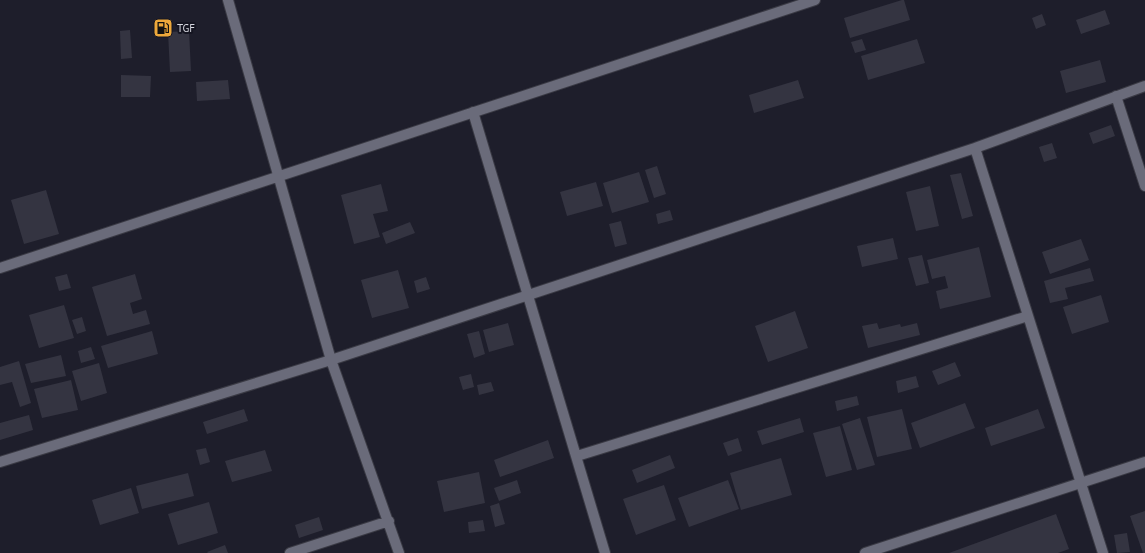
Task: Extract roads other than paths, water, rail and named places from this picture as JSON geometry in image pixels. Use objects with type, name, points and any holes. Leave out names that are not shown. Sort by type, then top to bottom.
[{"type":"street","points":[[228,0],[331,360],[389,521],[399,553]]},
{"type":"street","points":[[0,268],[815,0]]},
{"type":"street","points":[[0,462],[331,360],[975,148],[1145,86]]},
{"type":"street","points":[[1116,96],[1145,186]]},
{"type":"street","points":[[473,112],[605,553]]},
{"type":"street","points":[[975,148],[1103,553]]},
{"type":"street","points":[[577,456],[1028,316]]},
{"type":"street","points":[[865,553],[1145,462]]},
{"type":"street","points":[[290,553],[389,521]]},
{"type":"place","name":"TGF","points":[[163,28]]}]
